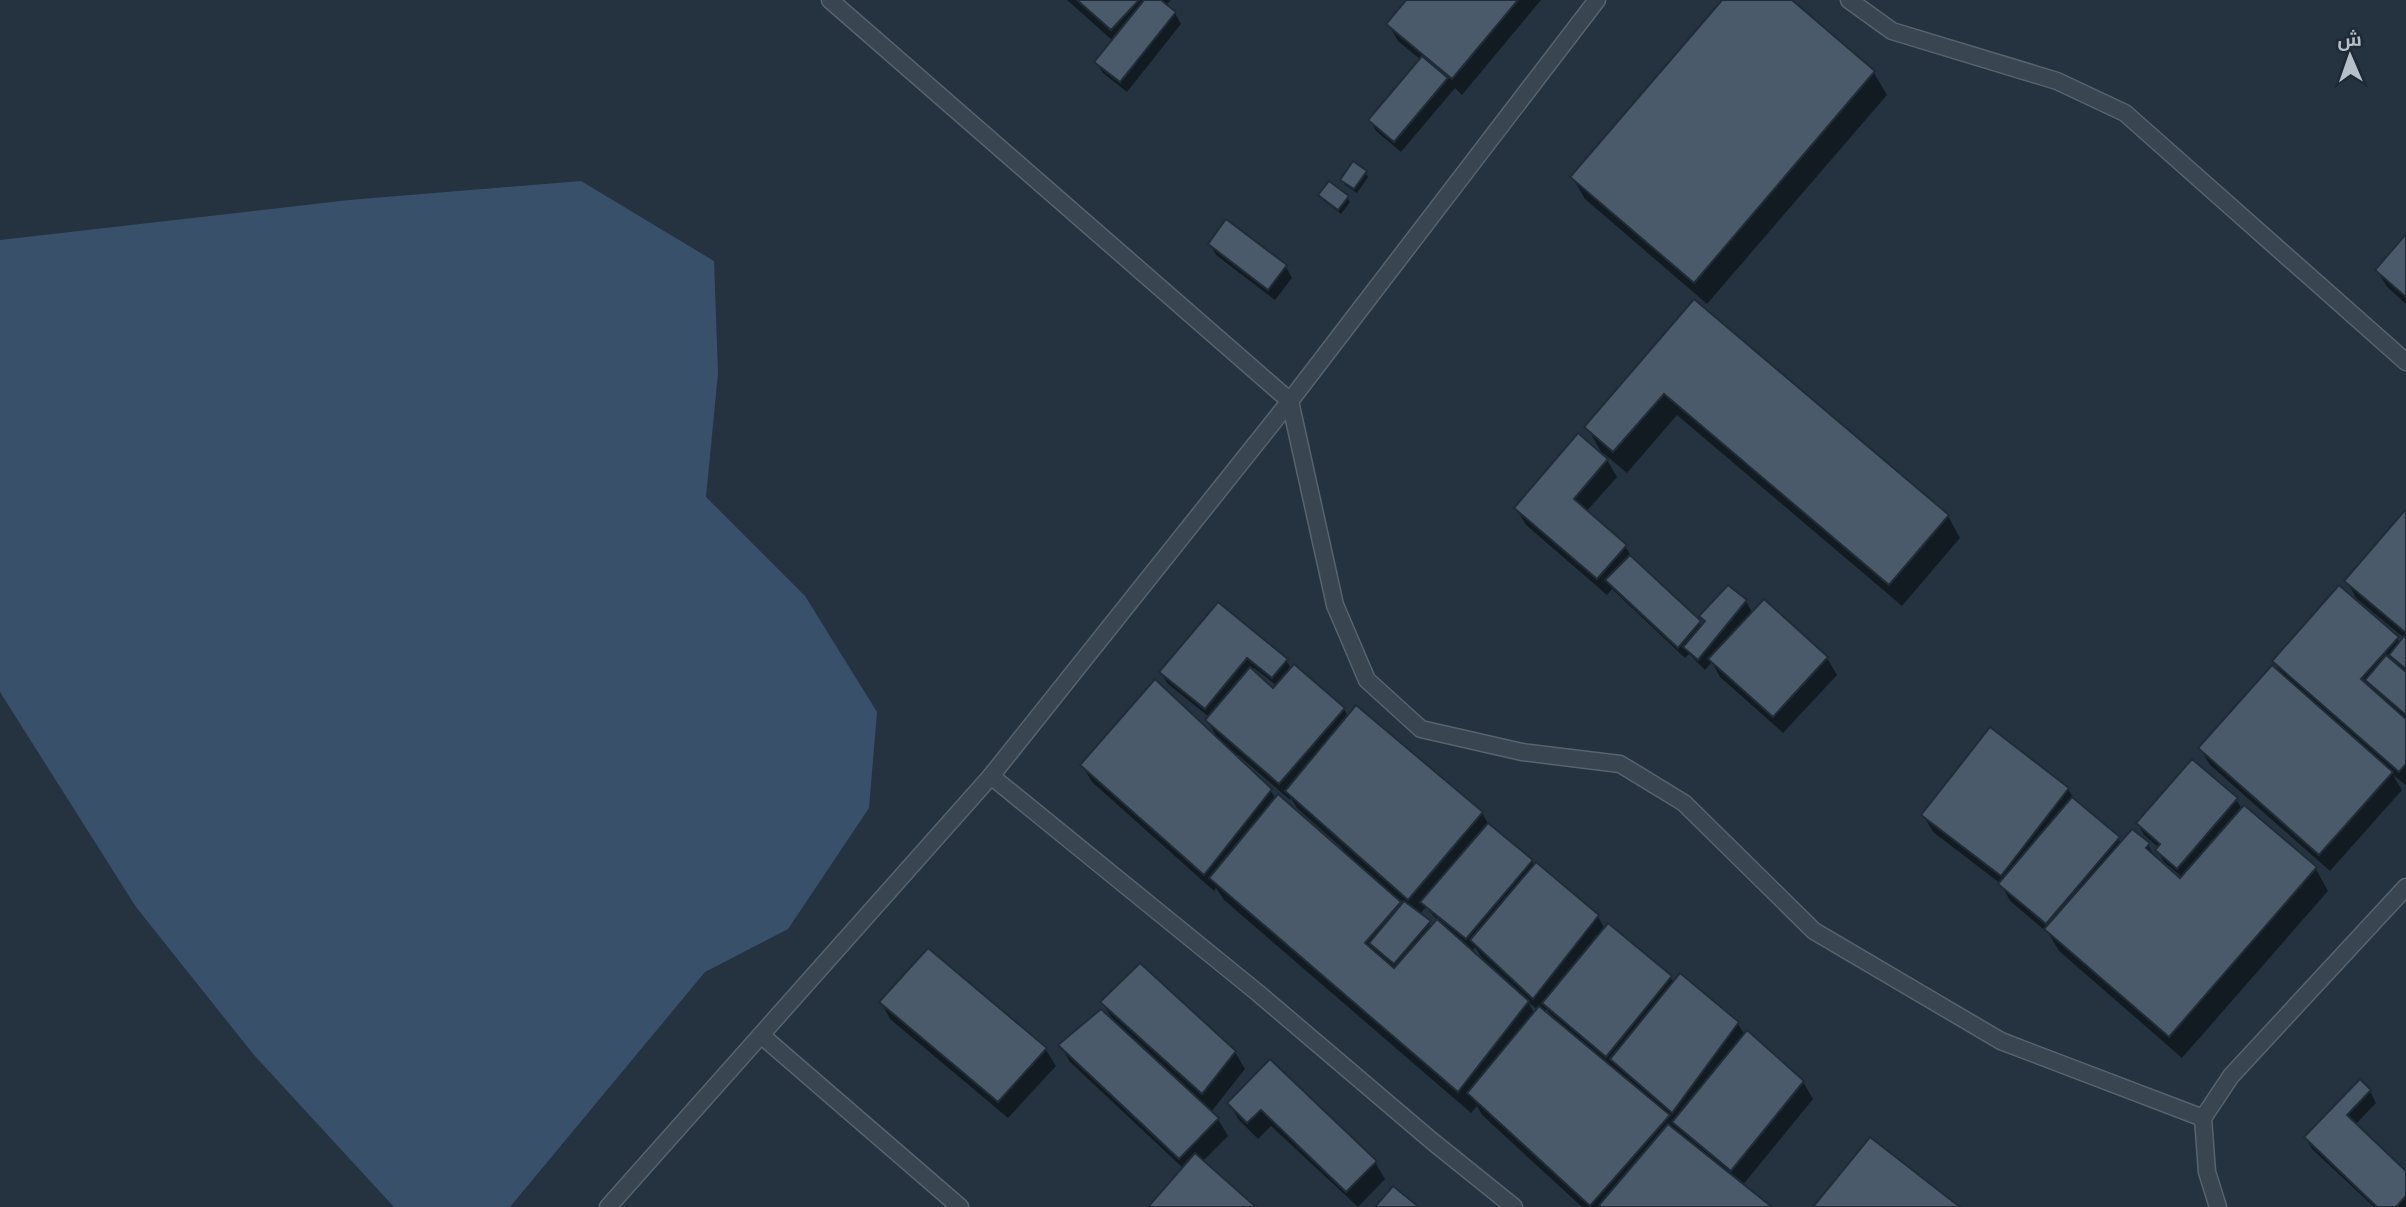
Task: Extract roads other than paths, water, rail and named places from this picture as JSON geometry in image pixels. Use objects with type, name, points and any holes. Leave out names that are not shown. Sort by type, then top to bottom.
[{"type":"lane","points":[[830,0],[1290,401],[1335,605],[1367,680],[1421,729],[1522,752],[1620,764],[1684,803],[1814,931],[2001,1041],[2203,1118]]},
{"type":"lane","points":[[608,1207],[991,776],[1290,401],[1597,0]]},
{"type":"lane","points":[[1849,0],[1892,31],[2057,81],[2125,113],[2406,362]]},
{"type":"lane","points":[[991,776],[1258,993],[1514,1207]]},
{"type":"lane","points":[[2218,1207],[2207,1172],[2203,1118],[2231,1076],[2406,887]]},
{"type":"lane","points":[[761,1035],[960,1207]]},
{"type":"water","points":[[581,181],[714,261],[718,373],[706,497],[805,596],[877,712],[869,808],[788,929],[705,972],[510,1207],[394,1207],[254,1055],[136,907],[0,692],[0,240],[349,200]]}]
